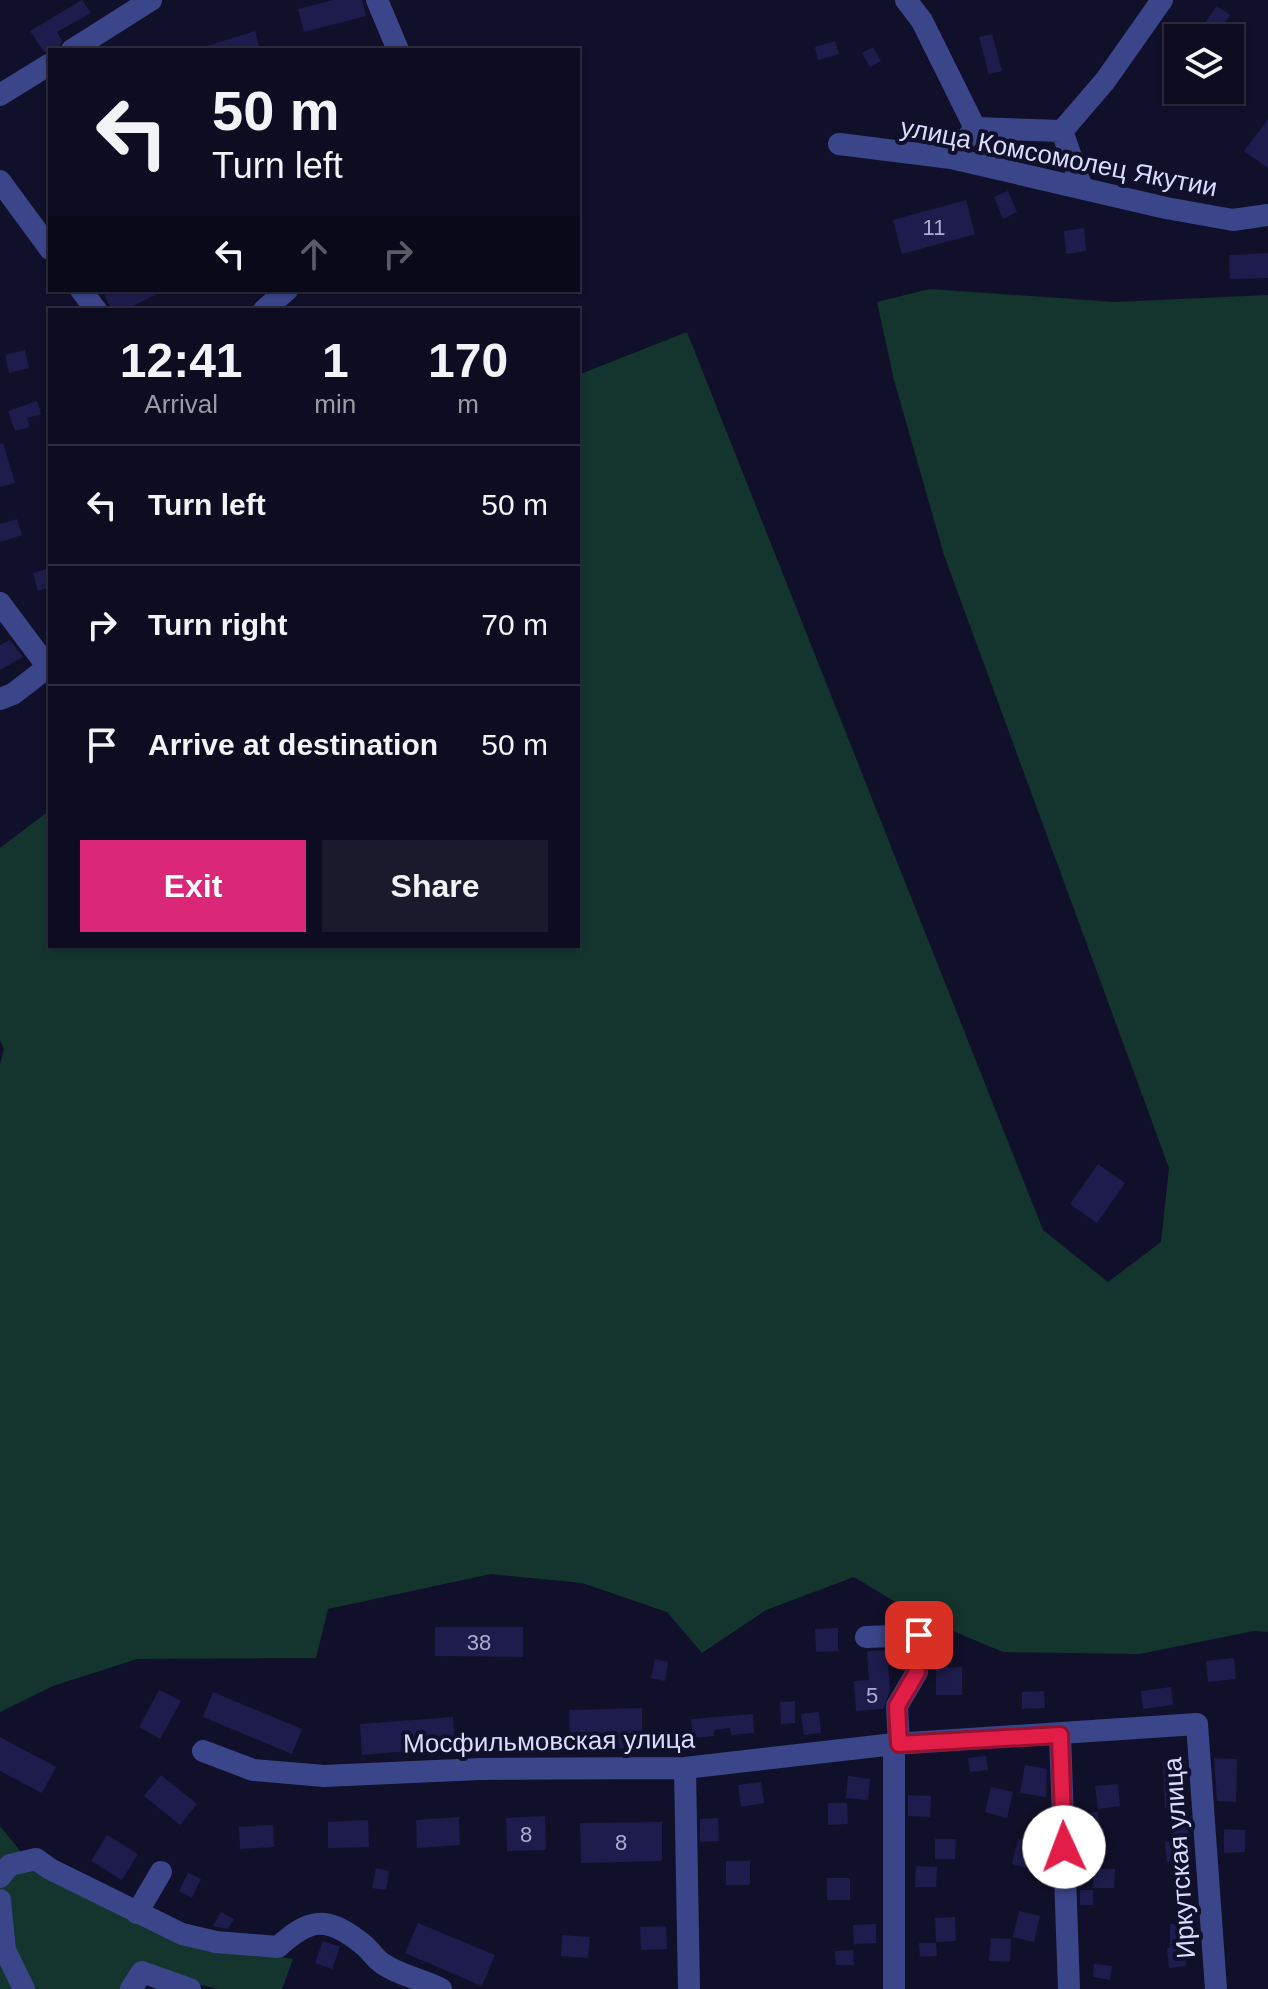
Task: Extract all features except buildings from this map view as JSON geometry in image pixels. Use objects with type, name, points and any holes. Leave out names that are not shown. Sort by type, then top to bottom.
[{"type":"street","points":[[75,48],[151,0]]},
{"type":"street","points":[[377,0],[397,48]]},
{"type":"street","points":[[906,0],[922,21],[975,128]]},
{"type":"street","points":[[1062,131],[1105,81],[1162,0]]},
{"type":"street","points":[[0,95],[48,65]]},
{"type":"street","points":[[975,128],[1062,131]]},
{"type":"street","points":[[951,158],[975,128]]},
{"type":"street","points":[[1062,131],[1082,188]]},
{"type":"street","name":"улица Комсомолец Якутии","points":[[839,144],[951,158],[1166,208],[1233,220],[1268,215]]},
{"type":"street","points":[[0,181],[48,246]]},
{"type":"street","points":[[266,308],[285,292]]},
{"type":"street","points":[[0,603],[48,668]]},
{"type":"street","points":[[0,699],[13,694],[48,670]]},
{"type":"street","points":[[866,1637],[919,1635],[917,1672],[897,1706],[894,1989]]},
{"type":"street","name":"Мосфильмовская улица","points":[[203,1751],[253,1770],[324,1776],[480,1769],[685,1768],[897,1744],[1197,1724]]},
{"type":"street","name":"Иркутская улица","points":[[1197,1724],[1216,1989]]},
{"type":"street","points":[[1060,1735],[1069,1989]]},
{"type":"street","points":[[685,1768],[689,1989]]},
{"type":"street","points":[[0,1877],[10,1865],[36,1859],[50,1869],[182,1934],[216,1942],[278,1947],[309,1924],[332,1924],[362,1943],[381,1963],[441,1989]]},
{"type":"street","points":[[137,1913],[161,1872]]},
{"type":"street","points":[[0,1900],[5,1950],[24,1989]]},
{"type":"street","points":[[131,1989],[142,1972],[190,1989]]},
{"type":"green space","points":[[930,289],[1115,302],[1268,295],[1268,1632],[1254,1631],[1140,1654],[1003,1652],[922,1618],[854,1577],[766,1610],[702,1653],[667,1612],[582,1583],[491,1574],[328,1609],[316,1658],[137,1659],[53,1686],[0,1712],[0,1064],[4,1049],[0,1040],[0,848],[48,812],[48,948],[580,948],[580,374],[687,332],[1043,1230],[1108,1282],[1161,1242],[1169,1168],[944,555],[894,380],[877,302]]},
{"type":"green space","points":[[0,1826],[34,1868],[186,1941],[293,1959],[282,1989],[218,1989],[174,1978],[121,1989],[0,1989]]},
{"type":"route","points":[[919,1635],[917,1672],[897,1706],[899,1744],[1060,1735],[1064,1847]]}]
